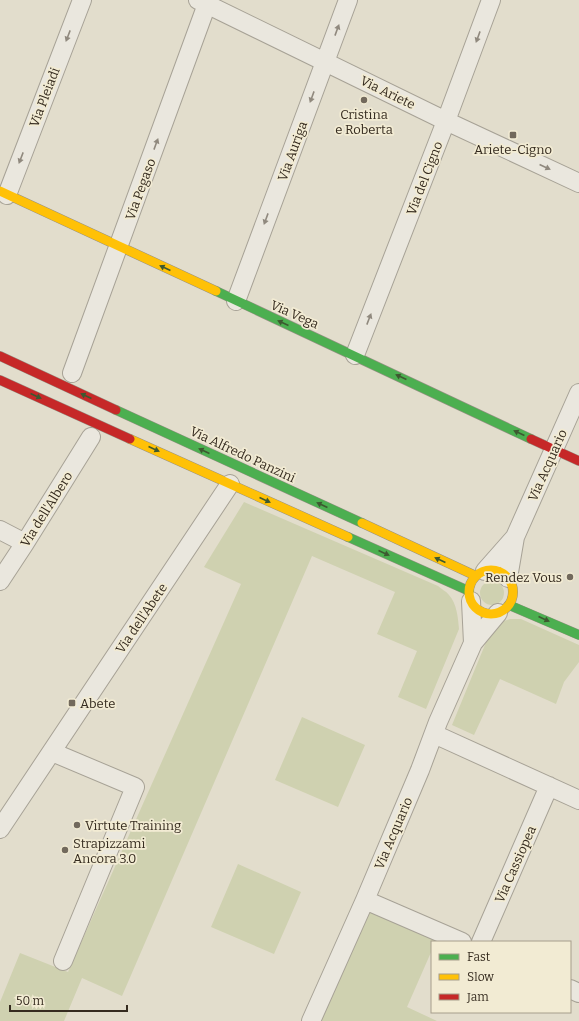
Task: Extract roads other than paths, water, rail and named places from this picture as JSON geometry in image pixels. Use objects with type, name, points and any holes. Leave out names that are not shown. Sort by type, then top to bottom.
[{"type":"main road","name":"Via Vega","points":[[4,193],[355,355],[579,461]]},
{"type":"main road","name":"Via Alfredo Panzini","points":[[0,356],[480,573],[492,570],[501,572],[514,588]]},
{"type":"main road","points":[[0,380],[230,484],[470,596]]},
{"type":"main road","points":[[480,573],[471,582],[470,596],[476,608],[481,612],[489,614],[503,609],[512,598],[514,588]]},
{"type":"main road","points":[[503,609],[541,618],[579,635]]},
{"type":"street","name":"Via Pleiadi","points":[[4,193],[82,0]]},
{"type":"street","name":"Via Auriga","points":[[236,301],[348,0]]},
{"type":"street","name":"Via del Cigno","points":[[355,355],[446,121],[491,0]]},
{"type":"street","name":"Via Ariete","points":[[203,2],[446,121],[579,182]]},
{"type":"street","name":"Via Pegaso","points":[[72,373],[119,246],[203,2]]},
{"type":"street","name":"Via Acquario","points":[[480,573],[515,537],[579,393]]},
{"type":"street","name":"Via dell'Albero","points":[[0,581],[91,437]]},
{"type":"street","name":"Via dell'Abete","points":[[0,829],[6,807],[52,752],[230,484]]},
{"type":"street","points":[[0,530],[25,543]]},
{"type":"street","name":"Via Acquario","points":[[514,588],[515,537]]},
{"type":"street","name":"Via Acquario","points":[[470,596],[473,643]]},
{"type":"street","name":"Via Acquario","points":[[310,1021],[365,900],[473,643],[503,609]]},
{"type":"street","points":[[434,734],[579,800]]},
{"type":"street","points":[[52,752],[136,787],[63,961]]},
{"type":"street","name":"Via Cassiopea","points":[[481,941],[549,786]]},
{"type":"street","points":[[365,900],[460,941]]},
{"type":"place","name":"Cristina e Roberta","points":[[364,100]]},
{"type":"place","name":"Ariete-Cigno","points":[[513,135]]},
{"type":"place","name":"Rendez Vous","points":[[570,577]]},
{"type":"place","name":"Abete","points":[[72,703]]},
{"type":"place","name":"Virtute Training","points":[[77,825]]},
{"type":"place","name":"Strapizzami Ancora 3.0","points":[[65,850]]}]
